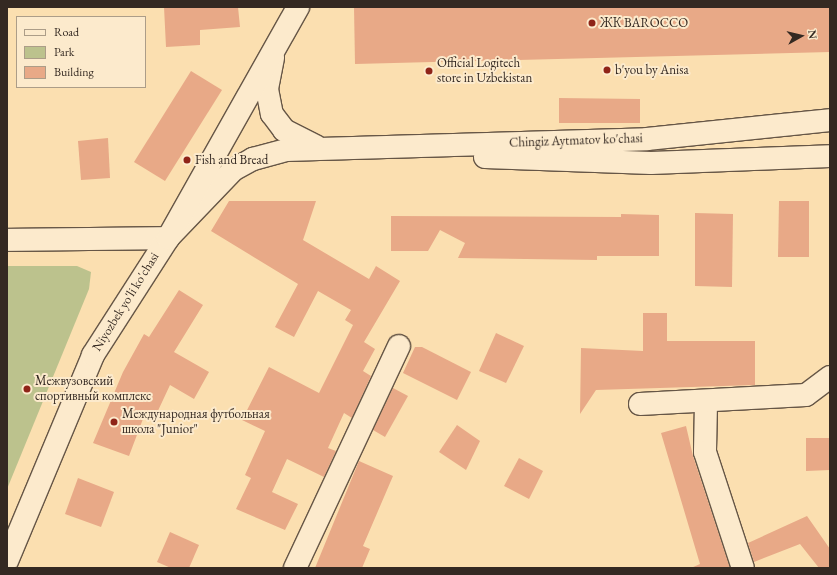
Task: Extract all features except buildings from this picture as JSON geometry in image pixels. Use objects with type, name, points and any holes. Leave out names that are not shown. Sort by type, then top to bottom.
[{"type":"street","name":"Niyozbek yo'li ko'chasi","points":[[7,561],[93,355],[168,238],[273,58],[298,7]]},
{"type":"street","name":"Niyozbek yo'li ko'chasi","points":[[273,58],[267,89],[272,114],[290,135],[320,148]]},
{"type":"street","name":"Chingiz Aytmatov ko'chasi","points":[[168,238],[243,164],[274,152],[320,148],[647,139],[830,120]]},
{"type":"street","name":"Chingiz Aytmatov ko'chasi","points":[[320,148],[651,163],[830,156]]},
{"type":"street","points":[[7,240],[168,238]]},
{"type":"street","points":[[295,568],[399,346]]},
{"type":"street","points":[[640,404],[706,403],[806,395],[830,377]]},
{"type":"street","points":[[706,403],[705,452],[742,568]]},
{"type":"green space","name":"Межвузовский спортивный комплекс","points":[[7,266],[77,266],[91,272],[89,289],[7,489]]},
{"type":"place","name":"ЖК BAROCCO","points":[[592,23]]},
{"type":"place","name":"b'you by Anisa","points":[[607,70]]},
{"type":"place","name":"Official Logitech store in Uzbekistan","points":[[429,71]]},
{"type":"place","name":"Fish and Bread","points":[[187,160]]},
{"type":"place","name":"Межвузовский спортивный комплекс","points":[[27,389]]},
{"type":"place","name":"Международная футбольная школа \"Junior\"","points":[[114,422]]}]
